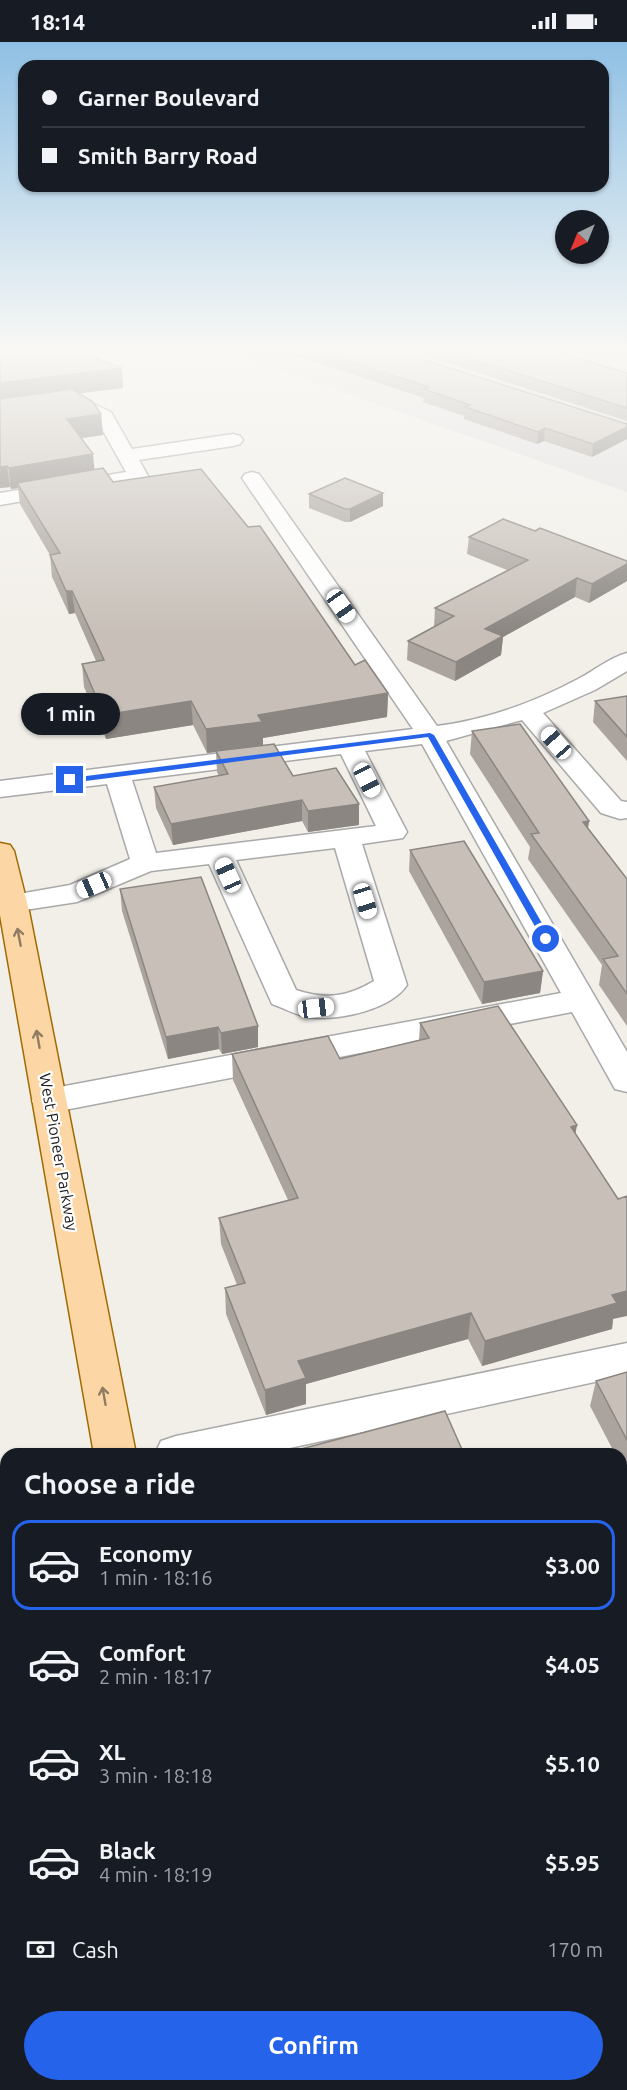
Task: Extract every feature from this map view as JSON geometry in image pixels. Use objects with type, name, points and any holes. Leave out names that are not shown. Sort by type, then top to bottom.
[{"type":"main road","name":"West Pioneer Parkway","points":[[0,851],[12,903],[113,1448]]},
{"type":"street","points":[[0,499],[138,476],[119,443]]},
{"type":"street","points":[[126,456],[217,443]]},
{"type":"street","points":[[252,478],[430,735],[627,1081]]},
{"type":"street","points":[[0,789],[454,732],[528,711],[560,698],[626,661]]},
{"type":"street","points":[[528,711],[611,807],[620,811],[627,810]]},
{"type":"street","points":[[12,903],[77,893],[145,863],[393,832],[349,745]]},
{"type":"street","points":[[117,774],[145,863]]},
{"type":"street","points":[[219,855],[283,997],[316,1008],[362,1002],[391,986],[346,838]]},
{"type":"street","points":[[49,1101],[581,1000]]},
{"type":"street","points":[[204,1448],[627,1359]]},
{"type":"shaded area","points":[[487,443],[627,443],[627,492]]},
{"type":"building","points":[[0,443],[85,443],[93,454],[9,468],[0,467]]},
{"type":"building","points":[[103,468],[113,482],[201,469],[248,527],[260,526],[355,665],[365,660],[388,693],[258,715],[262,722],[206,729],[191,701],[104,715],[82,664],[104,660],[72,591],[66,591],[50,555],[60,553],[17,483]]},
{"type":"building","points":[[345,478],[383,493],[350,509],[309,494]]},
{"type":"building","points":[[503,519],[535,531],[540,528],[627,561],[627,564],[592,584],[577,578],[485,629],[503,636],[456,662],[408,641],[454,616],[435,608],[528,560],[469,537]]},
{"type":"building","points":[[627,696],[627,737],[595,701]]},
{"type":"building","points":[[520,724],[589,821],[583,822],[627,879],[627,994],[603,959],[618,956],[531,834],[539,833],[472,731]]},
{"type":"building","points":[[274,744],[293,776],[336,768],[359,804],[308,811],[302,800],[171,824],[154,787],[228,774],[216,751]]},
{"type":"building","points":[[464,841],[543,971],[484,982],[410,850]]},
{"type":"building","points":[[201,877],[258,1026],[221,1033],[218,1027],[166,1037],[120,889]]},
{"type":"building","points":[[498,1006],[577,1125],[571,1127],[618,1199],[627,1196],[627,1291],[612,1295],[617,1303],[485,1341],[471,1313],[298,1361],[306,1378],[265,1390],[225,1288],[245,1283],[219,1218],[298,1198],[232,1054],[328,1036],[340,1059],[429,1038],[420,1023]]},
{"type":"building","points":[[627,1372],[627,1440],[596,1381]]},
{"type":"building","points":[[445,1411],[461,1448],[305,1448]]},
{"type":"route","points":[[70,780],[430,735],[546,939]]}]
